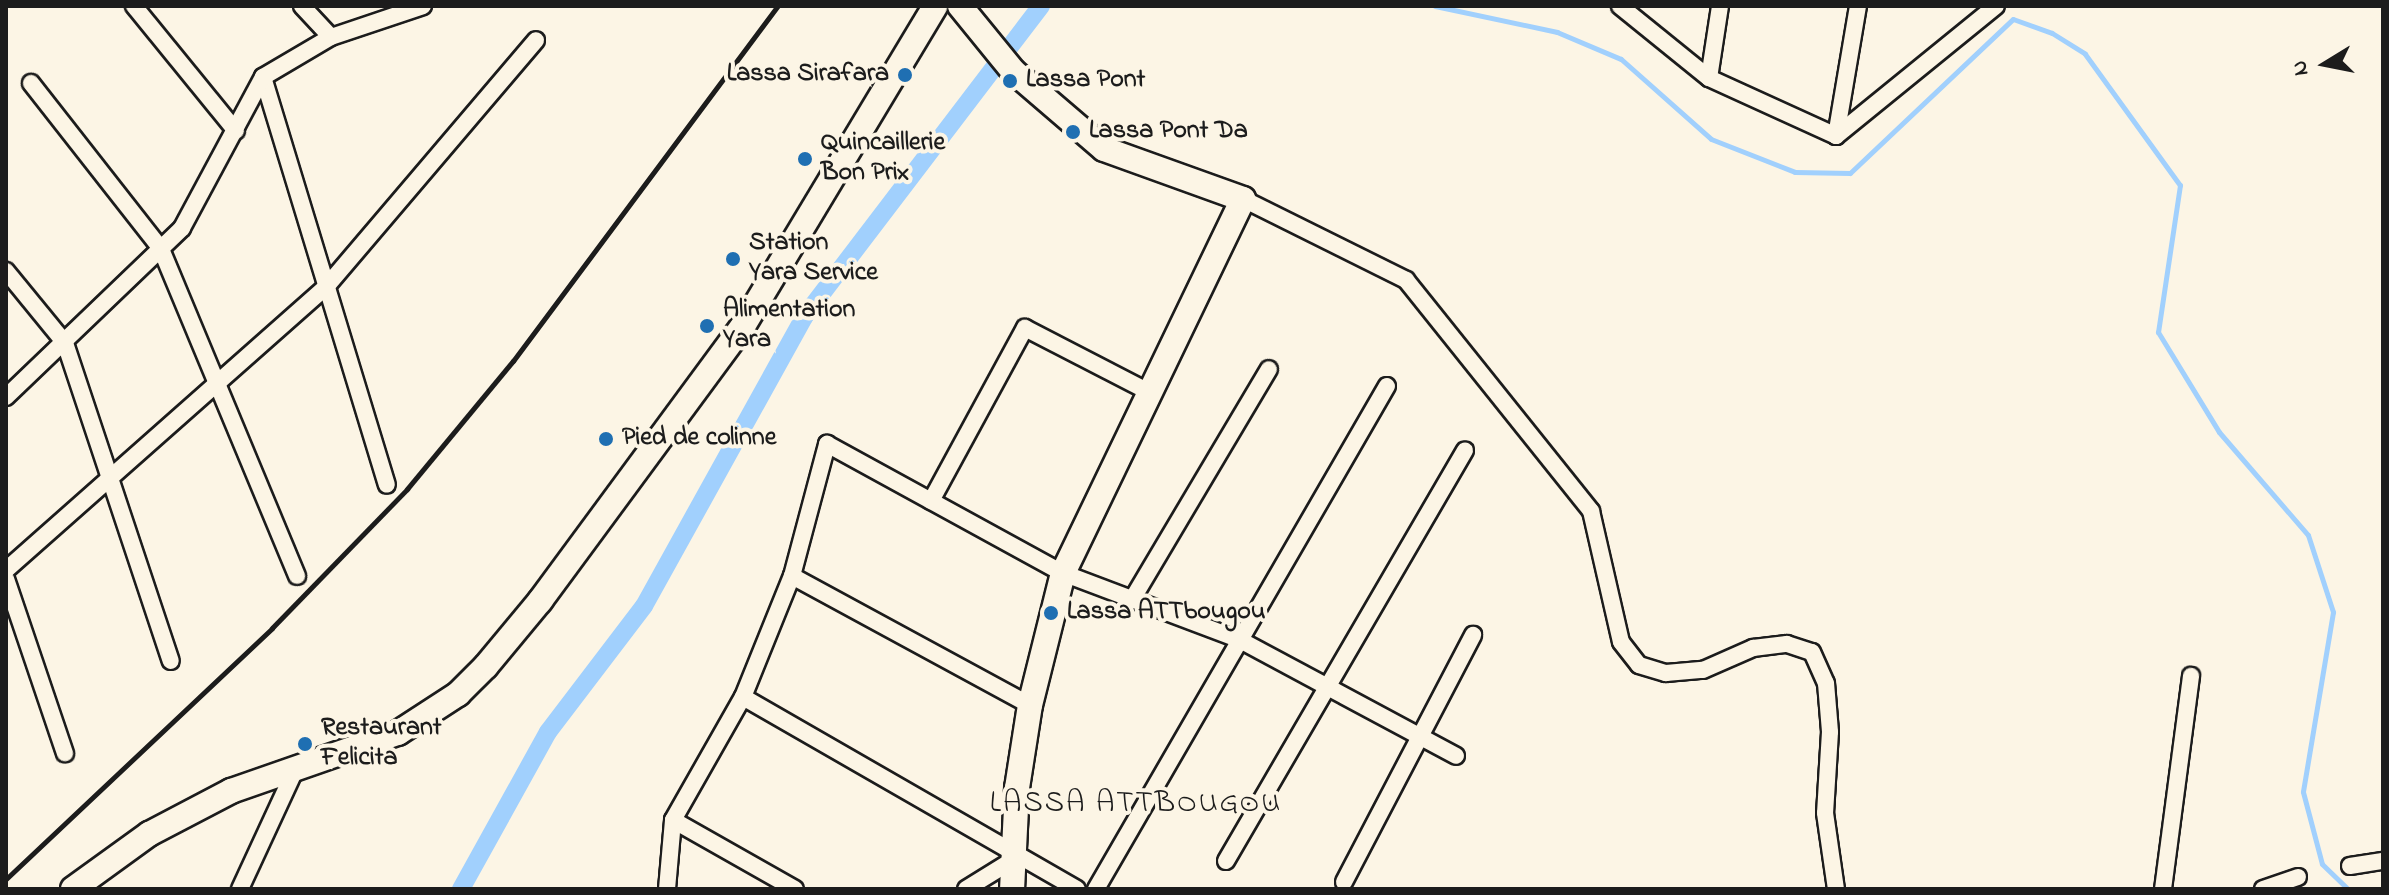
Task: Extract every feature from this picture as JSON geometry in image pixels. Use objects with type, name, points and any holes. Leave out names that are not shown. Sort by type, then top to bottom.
[{"type":"main road","points":[[73,889],[149,834],[231,791],[398,733],[458,694],[495,655],[743,326],[935,6]]},
{"type":"main road","points":[[960,6],[1013,71],[1104,149],[1243,199],[1147,391],[1063,573],[1030,705],[1012,889]]},
{"type":"street","points":[[134,6],[236,131]]},
{"type":"street","points":[[302,6],[331,37]]},
{"type":"street","points":[[6,397],[182,228],[263,77],[331,37],[423,6]]},
{"type":"street","points":[[1620,6],[1709,78],[1836,136]]},
{"type":"street","points":[[1709,78],[1720,6]]},
{"type":"street","points":[[1836,136],[1858,6]]},
{"type":"street","points":[[1836,136],[1996,6]]},
{"type":"street","points":[[6,570],[326,287],[536,40]]},
{"type":"street","points":[[263,77],[387,485]]},
{"type":"street","points":[[31,83],[161,249],[297,576]]},
{"type":"street","points":[[1243,199],[1406,280],[1591,511],[1621,642],[1639,665],[1666,673],[1703,670],[1753,648],[1787,644],[1812,652],[1826,683],[1830,732],[1825,813],[1836,889]]},
{"type":"street","points":[[6,271],[65,343],[171,661]]},
{"type":"street","points":[[931,501],[1025,328],[1147,391]]},
{"type":"street","points":[[1133,598],[1269,369]]},
{"type":"street","points":[[1096,889],[1387,386]]},
{"type":"street","points":[[667,889],[673,820],[743,697],[792,576],[827,444],[1063,573],[1240,640],[1456,756]]},
{"type":"street","points":[[1226,861],[1465,450]]},
{"type":"street","points":[[792,576],[1030,705]]},
{"type":"street","points":[[6,579],[65,753]]},
{"type":"street","points":[[1344,882],[1473,635]]},
{"type":"street","points":[[2163,889],[2191,676]]},
{"type":"street","points":[[743,697],[1014,857],[1077,889]]},
{"type":"street","points":[[240,889],[295,770]]},
{"type":"street","points":[[673,820],[795,889]]},
{"type":"street","points":[[966,889],[1014,857]]},
{"type":"street","points":[[2350,866],[2383,861]]},
{"type":"street","points":[[2263,889],[2298,877]]},
{"type":"waterway","points":[[461,889],[548,732],[644,606],[804,317],[1041,6]]},
{"type":"waterway","points":[[1435,6],[1557,32],[1621,59],[1711,139],[1795,172],[1850,173],[2013,19],[2052,33],[2085,54],[2180,185],[2158,332],[2219,432],[2308,535],[2333,612],[2303,792],[2322,864],[2348,889]]},
{"type":"railway","points":[[6,879],[272,628],[407,489],[513,361],[778,6]]},
{"type":"place","name":"Lassa Sirafara","points":[[905,75]]},
{"type":"place","name":"Lassa Pont","points":[[1010,81]]},
{"type":"place","name":"Lassa Pont Da","points":[[1073,132]]},
{"type":"place","name":"Quincaillerie Bon Prix","points":[[805,159]]},
{"type":"place","name":"Station Yara Service","points":[[733,259]]},
{"type":"place","name":"Alimentation Yara","points":[[707,326]]},
{"type":"place","name":"Pied de colinne","points":[[606,439]]},
{"type":"place","name":"Lassa ATTbougou","points":[[1051,613]]},
{"type":"place","name":"Restaurant Felicita","points":[[305,744]]},
{"type":"district","name":"LASSA ATTBOUGOU","points":[[1136,804]]}]
